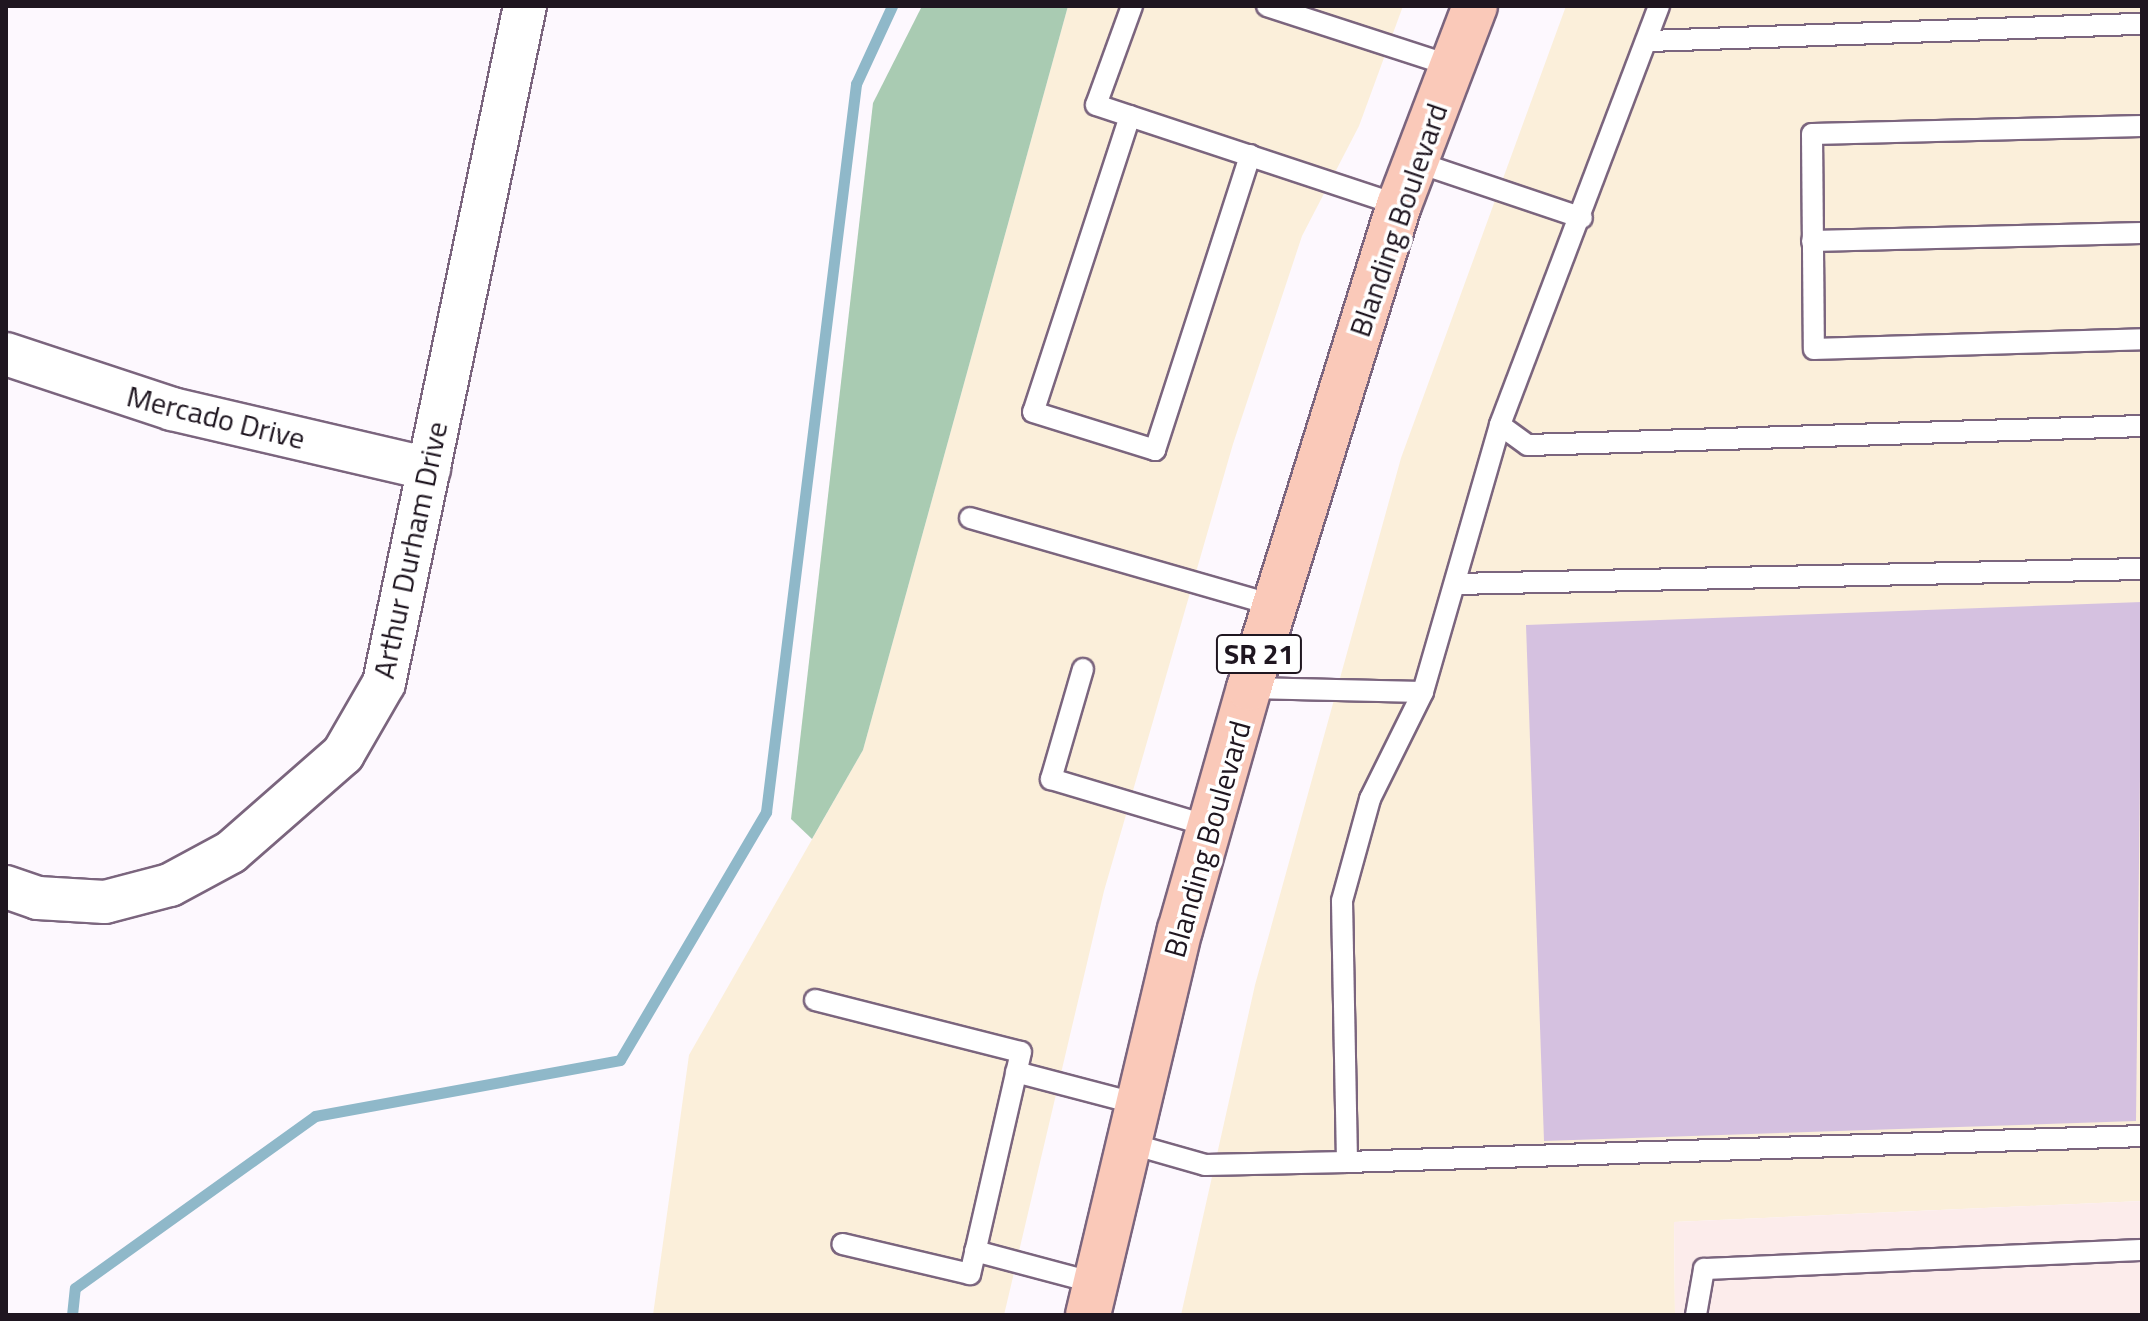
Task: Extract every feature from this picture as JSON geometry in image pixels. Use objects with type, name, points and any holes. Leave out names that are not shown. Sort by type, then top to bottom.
[{"type":"main road","name":"Blanding Boulevard","points":[[1091,1299],[1209,826],[1273,605],[1399,205],[1475,6]]},
{"type":"street","name":"Arthur Durham Drive","points":[[6,887],[38,898],[105,902],[170,885],[231,852],[343,754],[384,683],[525,6]]},
{"type":"street","name":"Mercado Drive","points":[[6,354],[172,409],[429,469]]},
{"type":"lane","points":[[1132,6],[1096,105],[1399,205]]},
{"type":"lane","points":[[1267,6],[1452,66]]},
{"type":"lane","points":[[1347,1162],[1342,901],[1370,799],[1423,692],[1500,425],[1582,218],[1649,41],[1659,6]]},
{"type":"lane","points":[[1649,41],[2142,24]]},
{"type":"lane","points":[[1130,116],[1033,412],[1155,450],[1250,155]]},
{"type":"lane","points":[[2142,126],[1812,134],[1814,349],[2142,339]]},
{"type":"lane","points":[[1416,162],[1582,218]]},
{"type":"lane","points":[[1812,241],[2142,233]]},
{"type":"lane","points":[[1500,425],[1528,445],[2142,426]]},
{"type":"lane","points":[[970,518],[1273,605]]},
{"type":"lane","points":[[1455,584],[2142,569]]},
{"type":"lane","points":[[1083,669],[1051,779],[1209,826]]},
{"type":"lane","points":[[1249,688],[1423,692]]},
{"type":"lane","points":[[815,1000],[1021,1052],[970,1274],[842,1244]]},
{"type":"lane","points":[[1016,1072],[1133,1123],[1205,1165],[2142,1136]]},
{"type":"lane","points":[[1696,1315],[1704,1269],[2142,1250]]},
{"type":"lane","points":[[975,1251],[1091,1299]]},
{"type":"shaded area","points":[[1068,6],[1403,6],[1359,126],[1302,236],[1233,444],[1104,891],[1004,1315],[653,1315],[689,1055],[863,750]]},
{"type":"shaded area","points":[[1566,6],[2142,6],[2142,1201],[1674,1222],[1675,1315],[1181,1315],[1255,985],[1401,458]]},
{"type":"shaded area","points":[[2142,1201],[2142,1315],[1675,1315],[1674,1222]]},
{"type":"green space","points":[[922,6],[1068,6],[863,750],[812,839],[791,819],[873,103]]},
{"type":"building","points":[[2142,602],[2136,1121],[1544,1141],[1526,625]]},
{"type":"waterway","points":[[72,1315],[75,1288],[315,1116],[620,1060],[766,812],[856,84],[892,6]]}]
